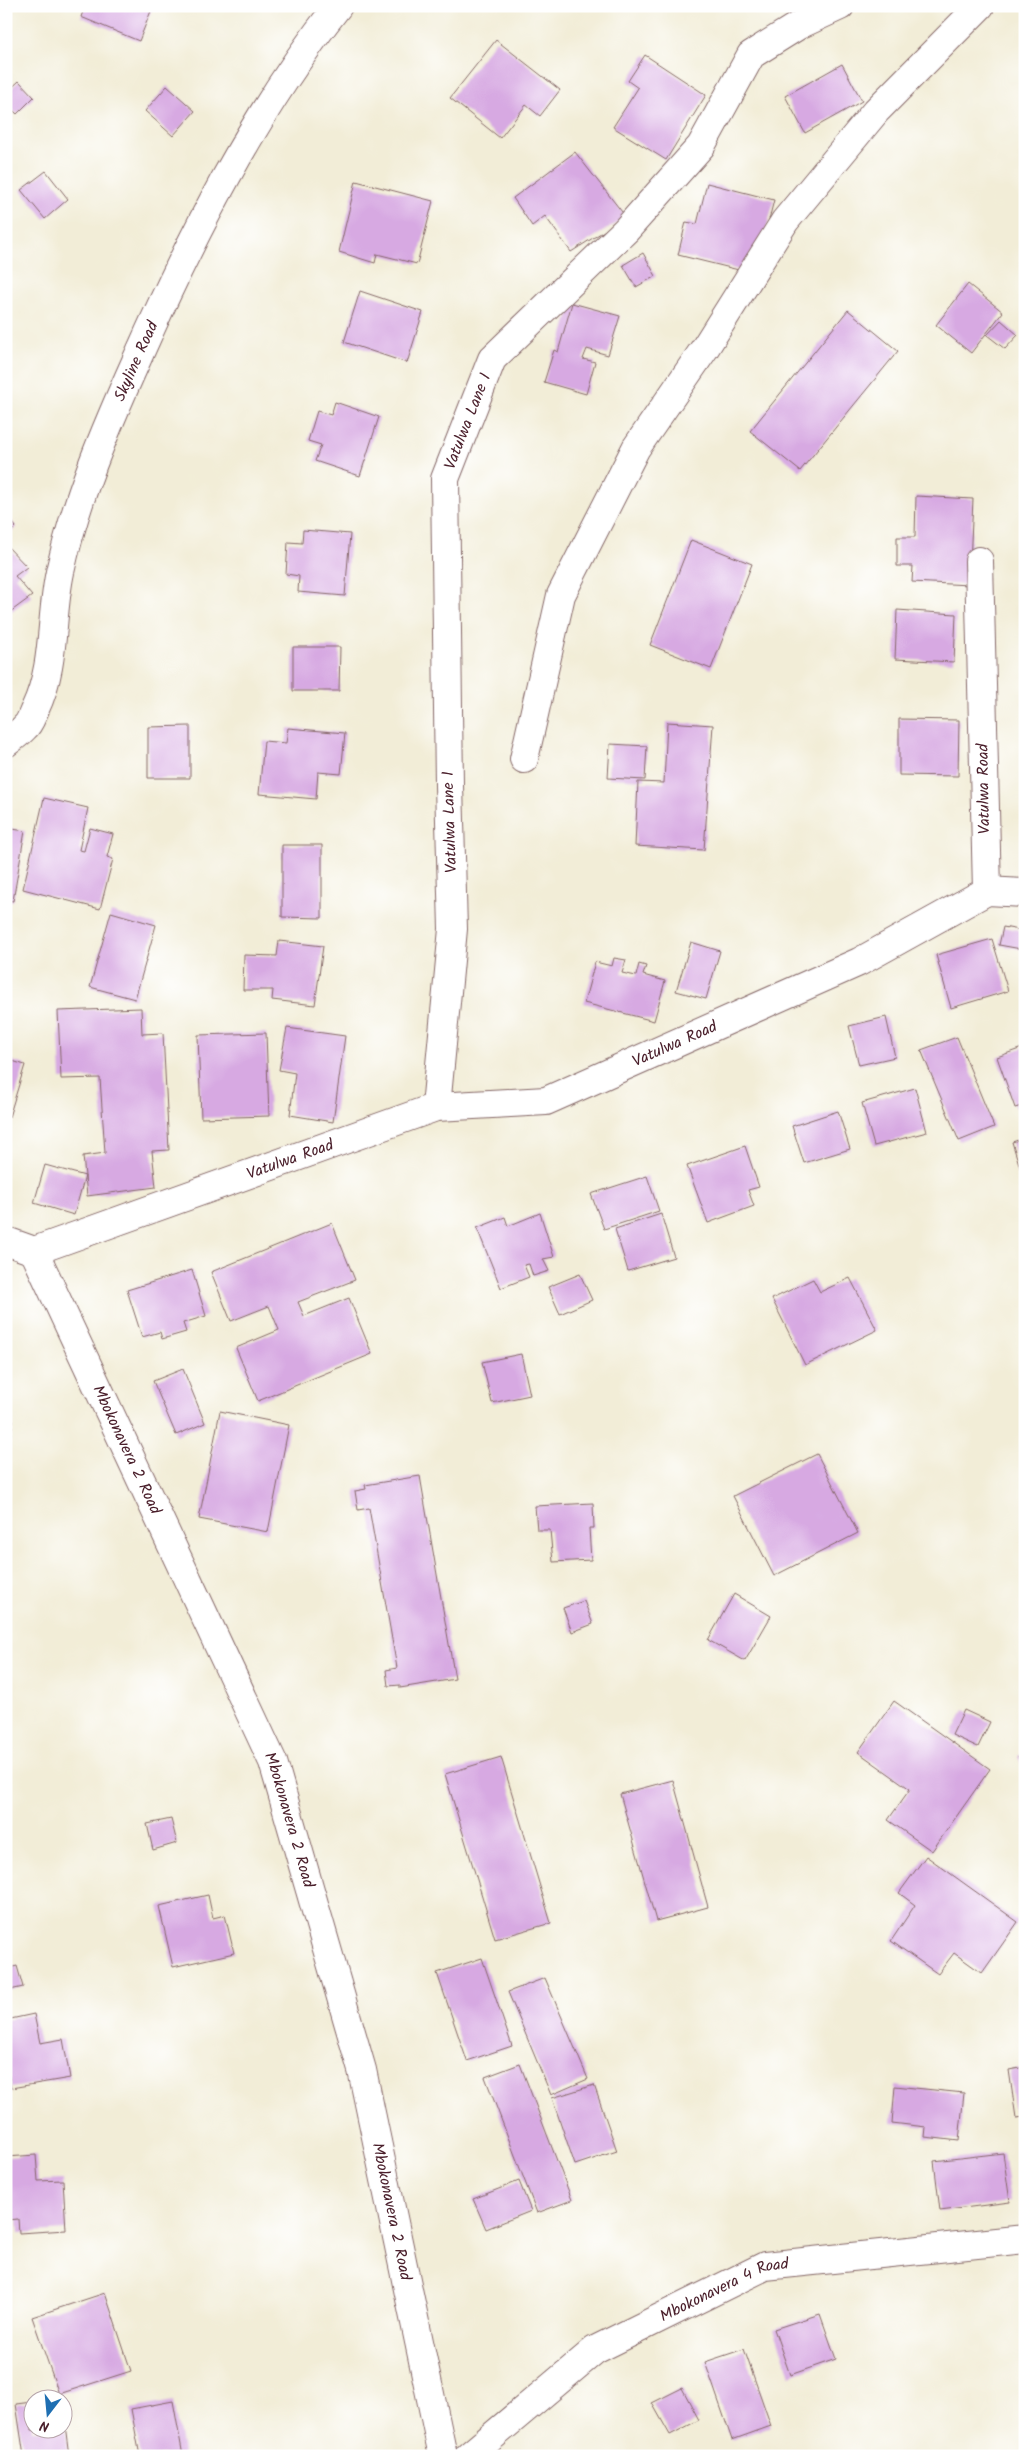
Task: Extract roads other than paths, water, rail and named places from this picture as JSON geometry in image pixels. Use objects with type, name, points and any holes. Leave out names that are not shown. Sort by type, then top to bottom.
[{"type":"street","name":"Skyline Road","points":[[6,743],[27,726],[40,699],[50,663],[60,573],[79,504],[101,440],[170,284],[224,180],[307,46],[338,6]]},
{"type":"street","name":"Vatulwa Lane 1","points":[[436,1107],[454,929],[449,785],[445,479],[492,359],[626,230],[701,146],[751,54],[799,25],[840,6]]},
{"type":"street","points":[[524,759],[561,595],[636,448],[705,348],[785,221],[876,111],[980,6]]},
{"type":"street","name":"Vatulwa Road","points":[[34,1251],[436,1107],[546,1101],[859,962],[986,891],[980,561]]},
{"type":"street","points":[[986,891],[1025,893]]},
{"type":"street","points":[[6,1241],[34,1251]]},
{"type":"street","name":"Mbokonavera 2 Road","points":[[34,1251],[273,1762],[362,2070],[442,2456]]},
{"type":"street","name":"Mbokonavera 4 Road","points":[[469,2456],[595,2350],[765,2266],[1025,2239]]}]
